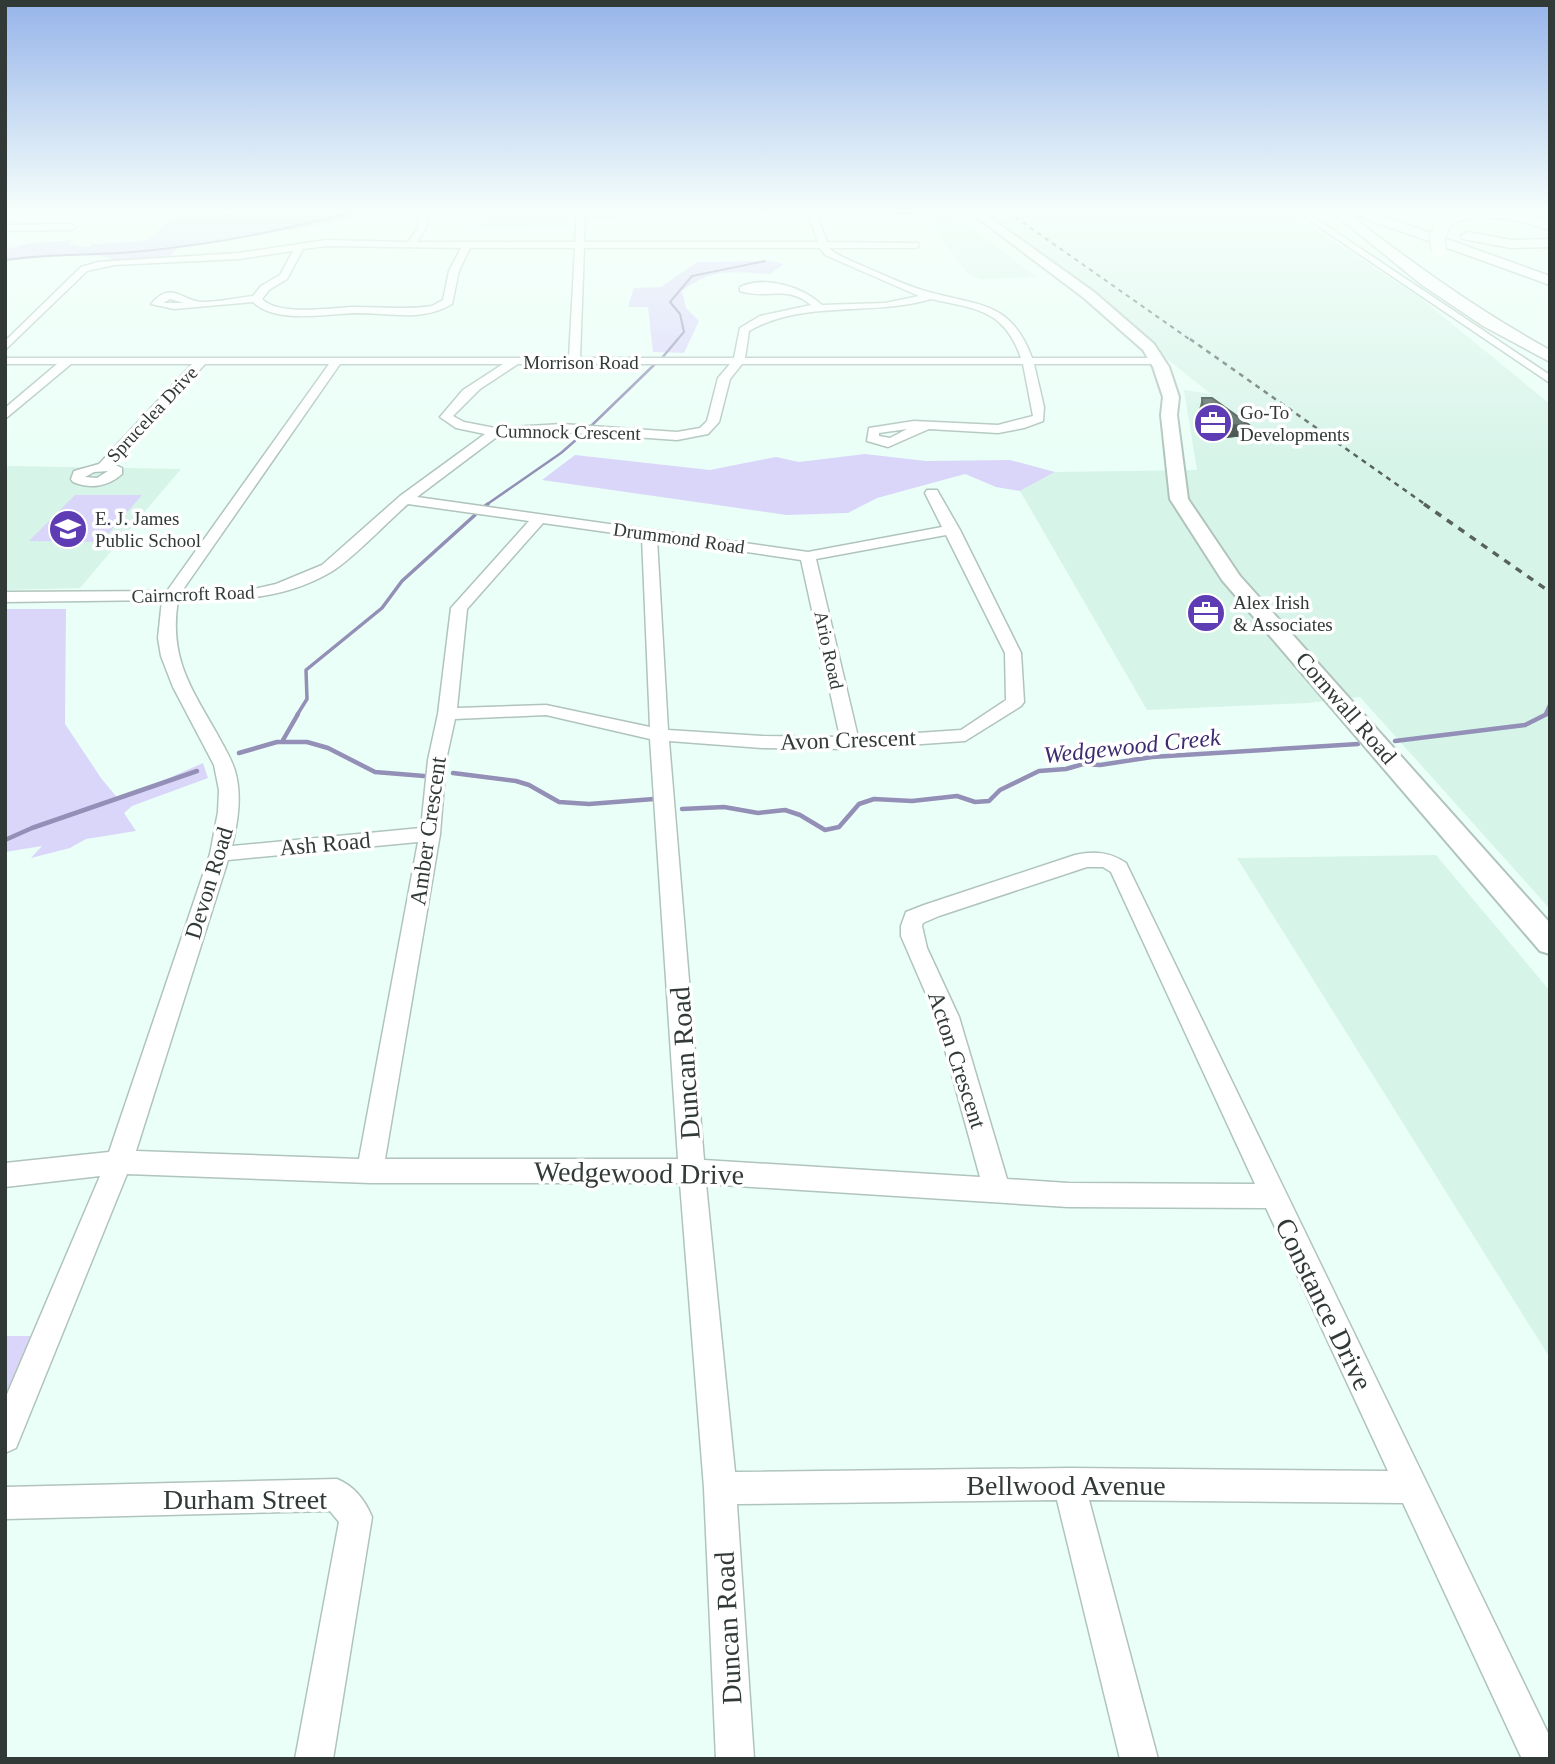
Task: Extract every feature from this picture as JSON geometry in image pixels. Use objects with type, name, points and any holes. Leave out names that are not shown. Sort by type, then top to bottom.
[{"type":"highway","points":[[1446,294],[1489,323],[1550,357]]},
{"type":"main road","name":"Cornwall Road","points":[[1072,294],[1107,321],[1151,362]]},
{"type":"main road","name":"Cornwall Road","points":[[1086,294],[1141,338],[1171,397],[1169,415],[1180,499],[1232,580],[1550,943]]},
{"type":"street","points":[[5,347],[58,294]]},
{"type":"street","points":[[195,304],[256,299],[260,294]]},
{"type":"street","points":[[256,299],[264,307],[292,312],[381,310],[415,313],[435,309],[448,302],[449,294]]},
{"type":"street","points":[[574,361],[577,294]]},
{"type":"street","points":[[798,294],[807,297],[819,308]]},
{"type":"street","points":[[924,426],[1002,428],[1028,424],[1039,418],[1028,363],[1010,324],[1001,316],[983,309],[926,294]]},
{"type":"street","points":[[1423,294],[1550,380]]},
{"type":"street","points":[[738,362],[744,347],[744,330],[751,325],[787,313],[819,308],[915,303],[930,296]]},
{"type":"street","name":"Morrison Road","points":[[5,361],[1151,362]]},
{"type":"street","points":[[5,415],[67,362]]},
{"type":"street","name":"Sprucelea Drive","points":[[104,466],[201,362]]},
{"type":"street","name":"Devon Road","points":[[5,1437],[119,1162],[220,854],[229,817],[225,770],[176,679],[165,648],[164,624],[171,596],[335,362]]},
{"type":"street","points":[[485,362],[491,367],[493,375]]},
{"type":"street","name":"Cumnock Crescent","points":[[518,362],[493,375],[454,404],[446,417],[460,425],[495,432],[562,428],[677,436],[704,431],[713,422],[724,378],[738,362]]},
{"type":"street","name":"Cairncroft Road","points":[[5,597],[250,595],[305,579],[327,568],[405,499],[495,432]]},
{"type":"street","name":"Avon Crescent","points":[[447,714],[546,710],[659,735],[762,742],[850,743],[965,734],[1015,702],[1013,653],[932,493]]},
{"type":"street","name":"Drummond Road","points":[[405,499],[808,556],[953,530]]},
{"type":"street","name":"Amber Crescent","points":[[370,1171],[430,834],[437,760],[447,714],[459,608],[539,519]]},
{"type":"street","name":"Duncan Road","points":[[649,534],[659,735],[692,1171],[720,1488],[735,1759]]},
{"type":"street","name":"Ario Road","points":[[808,556],[850,743]]},
{"type":"street","name":"Ash Road","points":[[220,854],[430,834]]},
{"type":"street","name":"Acton Crescent","points":[[997,1191],[943,1003],[913,942],[912,921],[916,915],[930,910],[963,902],[1085,860],[1100,859]]},
{"type":"street","name":"Constance Drive","points":[[1100,859],[1119,868],[1272,1196],[1541,1759]]},
{"type":"street","name":"Wedgewood Drive","points":[[5,1175],[119,1162],[370,1171],[692,1171],[1068,1195],[1272,1196]]},
{"type":"street","points":[[1069,1484],[1139,1759]]},
{"type":"street","name":"Bellwood Avenue","points":[[720,1488],[1069,1484],[1411,1487]]},
{"type":"street","name":"Durham Street","points":[[5,1503],[337,1495],[356,1517],[314,1759]]},
{"type":"shaded area","points":[[632,294],[683,294],[686,308],[699,321],[684,353],[653,352],[648,307],[628,307]]},
{"type":"shaded area","points":[[1086,294],[1415,294],[1550,404],[1550,909],[1360,697],[1307,703],[1147,710],[1020,491],[1055,472],[1197,470],[1184,390],[1211,394]]},
{"type":"shaded area","points":[[865,454],[926,461],[1010,460],[1055,472],[1020,491],[996,487],[965,474],[877,498],[848,513],[787,515],[542,480],[575,455],[710,470],[776,457],[799,462]]},
{"type":"shaded area","name":"E. J. James Public School","points":[[9,466],[181,469],[80,588],[5,590],[5,470]]},
{"type":"shaded area","points":[[75,495],[142,495],[101,542],[29,541]]},
{"type":"shaded area","points":[[5,609],[66,609],[65,724],[119,800],[203,763],[208,778],[132,806],[124,813],[136,831],[86,839],[70,848],[31,858],[42,846],[5,852]]},
{"type":"shaded area","points":[[1436,855],[1550,991],[1550,1358],[1237,858]]},
{"type":"shaded area","points":[[5,1336],[33,1336],[5,1396]]},
{"type":"building","points":[[1202,398],[1212,398],[1248,424],[1229,426],[1204,422]]},
{"type":"waterway","points":[[676,294],[670,302],[680,314],[684,332],[676,341]]},
{"type":"waterway","points":[[661,359],[678,339]]},
{"type":"waterway","points":[[591,426],[655,364]]},
{"type":"waterway","points":[[486,505],[561,453],[585,432]]},
{"type":"waterway","points":[[484,507],[488,504]]},
{"type":"waterway","points":[[297,715],[307,699],[306,670],[382,608],[402,581],[475,515]]},
{"type":"waterway","name":"Wedgewood Creek","points":[[1545,715],[1550,704]]},
{"type":"waterway","points":[[283,740],[298,714]]},
{"type":"waterway","name":"Wedgewood Creek","points":[[1395,741],[1525,725],[1545,715]]},
{"type":"waterway","name":"Wedgewood Creek","points":[[239,753],[277,742],[307,742],[328,748],[375,772],[424,776]]},
{"type":"waterway","name":"Wedgewood Creek","points":[[682,809],[724,807],[758,813],[785,810],[800,815],[825,830],[839,827],[859,804],[874,799],[912,801],[957,796],[975,802],[989,801],[1000,790],[1039,771],[1152,757],[1358,744]]},
{"type":"waterway","name":"Wedgewood Creek","points":[[5,840],[32,828],[197,771]]},
{"type":"waterway","name":"Wedgewood Creek","points":[[453,773],[516,781],[529,785],[559,802],[589,804],[654,799]]},
{"type":"railway","points":[[1125,294],[1192,341]]},
{"type":"railway","points":[[1190,339],[1426,505]]},
{"type":"railway","points":[[1424,504],[1550,592]]},
{"type":"place","name":"Go-To Developments","points":[[1213,423]]},
{"type":"place","name":"E. J. James Public School","points":[[68,529]]},
{"type":"place","name":"Alex Irish & Associates","points":[[1206,613]]}]
